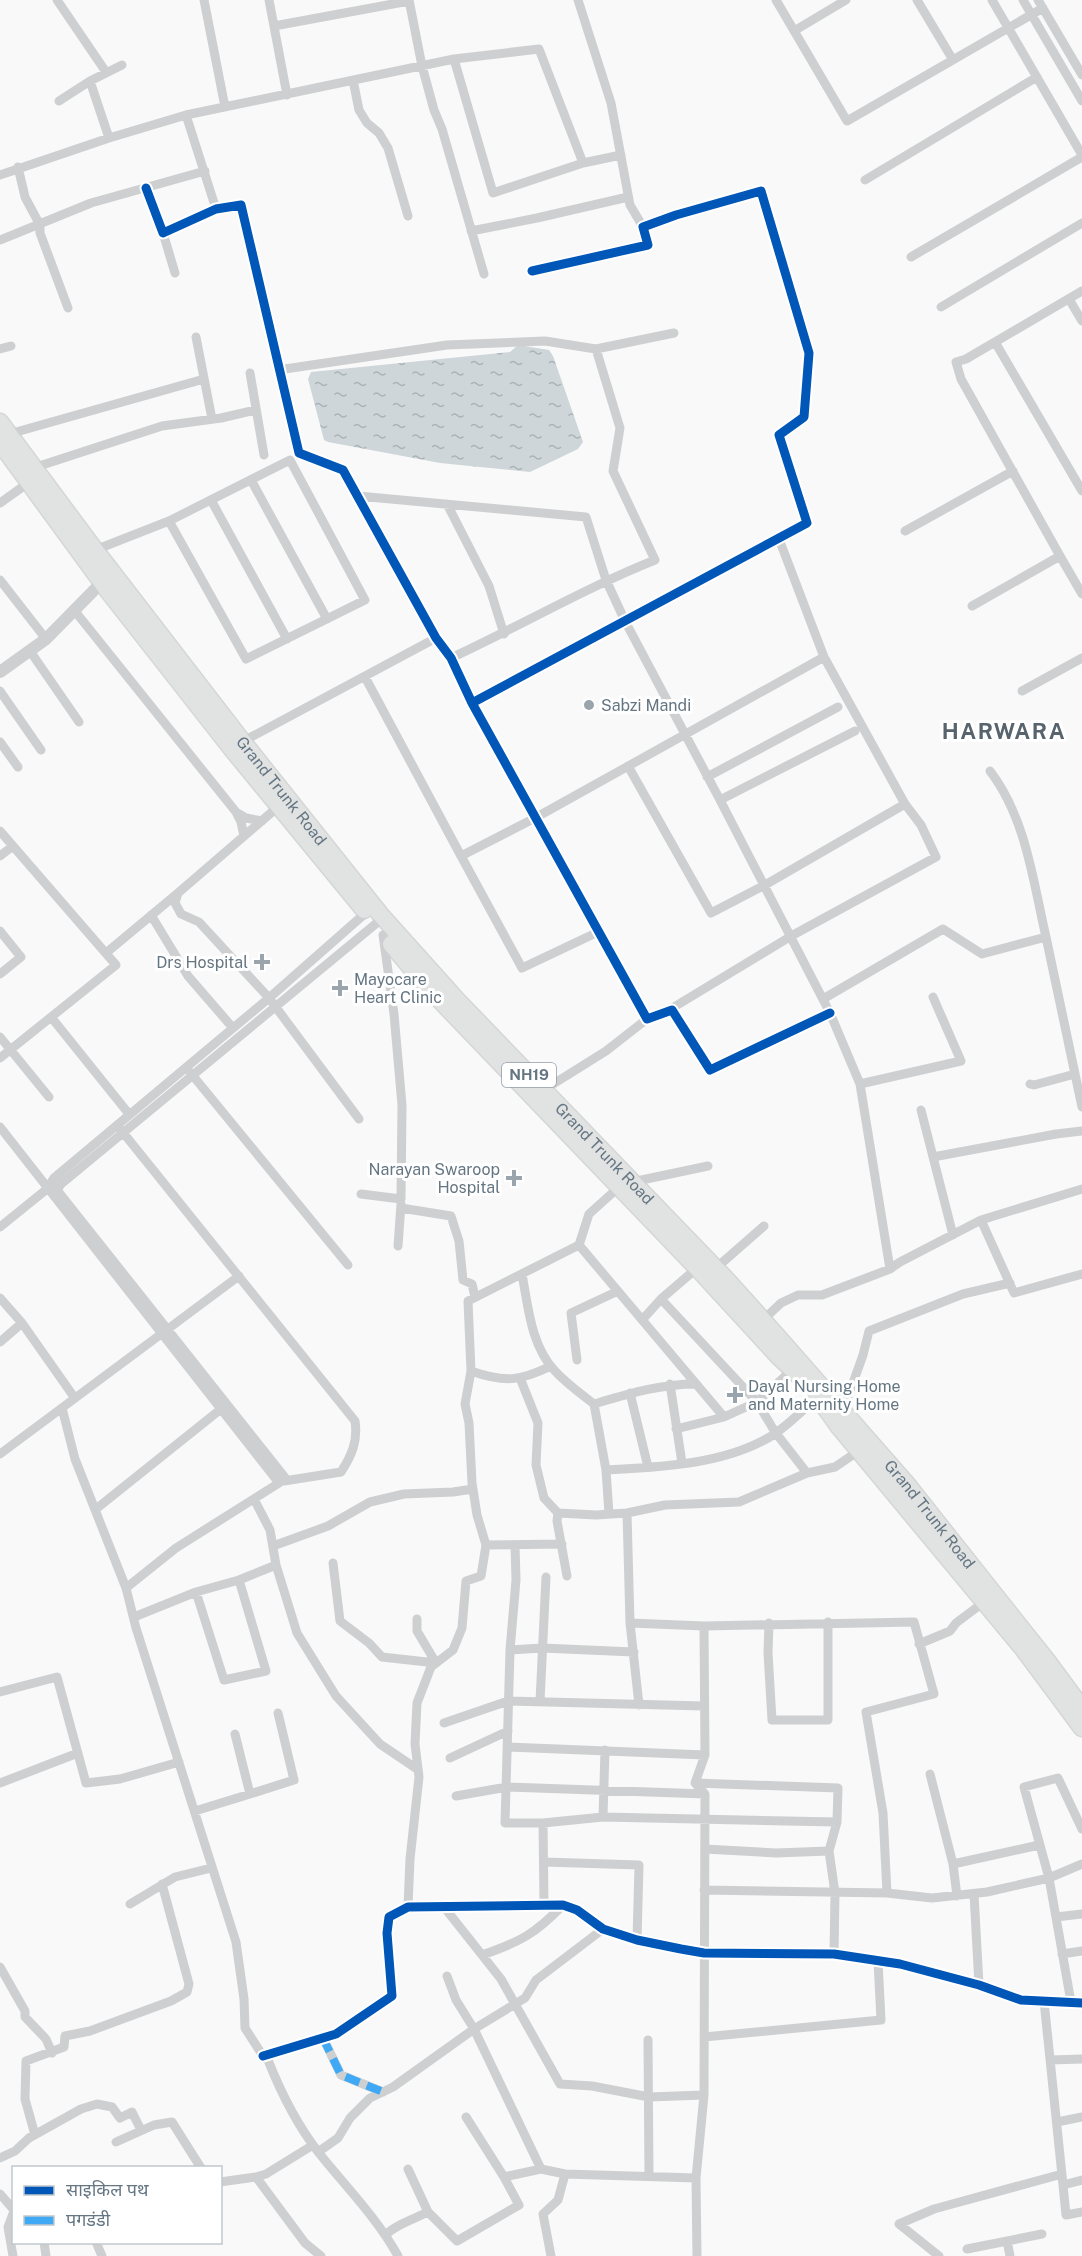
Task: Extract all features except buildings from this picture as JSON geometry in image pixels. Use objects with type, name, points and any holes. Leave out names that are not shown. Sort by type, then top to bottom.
[{"type":"highway","name":"Grand Trunk Road","points":[[3,433],[31,475],[107,577],[237,745],[377,919],[430,990],[538,1093],[625,1184],[697,1268],[818,1397],[839,1427],[1024,1650],[1082,1728]]},
{"type":"highway","name":"Grand Trunk Road","points":[[31,475],[95,550],[107,577]]},
{"type":"highway","name":"Grand Trunk Road","points":[[237,745],[279,806],[377,919]]},
{"type":"highway","name":"Grand Trunk Road","points":[[625,1184],[716,1268],[906,1483],[1082,1708]]},
{"type":"street","points":[[57,0],[106,72]]},
{"type":"street","points":[[204,0],[225,107]]},
{"type":"street","points":[[269,0],[287,95]]},
{"type":"street","points":[[532,271],[648,244],[643,227],[630,205],[611,103],[578,0]]},
{"type":"street","points":[[776,0],[847,121],[1032,15],[1040,4],[1082,75]]},
{"type":"street","points":[[794,31],[846,0]]},
{"type":"street","points":[[917,0],[952,60]]},
{"type":"street","points":[[911,257],[1082,156],[992,0]]},
{"type":"street","points":[[1023,0],[1082,101]]},
{"type":"street","points":[[274,26],[409,1],[422,66],[484,274]]},
{"type":"street","points":[[0,175],[18,167],[186,115],[454,59],[539,49],[583,164]]},
{"type":"street","points":[[454,59],[493,193],[583,164],[621,155]]},
{"type":"street","points":[[59,100],[122,65]]},
{"type":"street","points":[[865,180],[1037,77]]},
{"type":"street","points":[[353,80],[359,110],[387,148],[408,216]]},
{"type":"street","points":[[90,81],[109,138]]},
{"type":"street","points":[[186,115],[216,209]]},
{"type":"street","points":[[18,167],[25,197],[40,225],[40,233],[68,308]]},
{"type":"street","points":[[0,240],[91,203],[205,171]]},
{"type":"street","points":[[146,188],[164,233],[175,273]]},
{"type":"street","points":[[472,703],[807,523],[779,435],[804,417],[809,353],[761,191],[676,215],[643,227]]},
{"type":"street","points":[[471,231],[628,197]]},
{"type":"street","points":[[164,233],[216,209],[241,205],[299,453],[343,470],[436,638],[451,658],[472,703],[646,1019]]},
{"type":"street","points":[[940,307],[1082,223]]},
{"type":"street","points":[[1082,291],[966,359],[956,362],[961,379],[1082,594]]},
{"type":"street","points":[[1069,299],[1082,321]]},
{"type":"street","points":[[278,370],[447,345],[545,341],[596,349],[674,333]]},
{"type":"street","points":[[196,337],[212,419]]},
{"type":"street","points":[[995,342],[1082,491]]},
{"type":"street","points":[[0,349],[10,346]]},
{"type":"street","points":[[451,658],[504,634],[606,580],[655,560],[613,471],[620,428],[596,349]]},
{"type":"street","points":[[250,373],[264,455]]},
{"type":"street","points":[[3,433],[204,379]]},
{"type":"street","points":[[0,503],[31,475],[162,426],[256,410]]},
{"type":"street","points":[[95,550],[169,521],[290,460],[364,600],[246,659],[169,521]]},
{"type":"street","points":[[905,531],[1013,471]]},
{"type":"street","points":[[251,480],[327,619]]},
{"type":"street","points":[[358,496],[586,517],[606,580],[625,621],[823,999],[860,1084],[890,1269]]},
{"type":"street","points":[[211,500],[287,639]]},
{"type":"street","points":[[447,504],[489,586],[504,634]]},
{"type":"street","points":[[674,1007],[790,937],[936,857],[921,825],[905,804],[824,657],[779,539]]},
{"type":"street","points":[[972,606],[1060,556]]},
{"type":"street","points":[[0,672],[46,639],[107,577]]},
{"type":"street","points":[[0,580],[46,639]]},
{"type":"street","points":[[74,610],[236,812],[244,836]]},
{"type":"street","points":[[237,745],[436,638]]},
{"type":"street","points":[[30,651],[80,722]]},
{"type":"street","points":[[461,856],[535,818],[824,657]]},
{"type":"street","points":[[1022,691],[1082,658]]},
{"type":"street","points":[[365,677],[522,968],[598,932]]},
{"type":"street","points":[[0,691],[41,750]]},
{"type":"street","points":[[707,777],[838,707]]},
{"type":"street","points":[[720,800],[855,730]]},
{"type":"street","points":[[0,742],[18,767]]},
{"type":"street","points":[[628,766],[711,913],[764,886],[905,804]]},
{"type":"street","points":[[990,771],[1002,787],[1019,826],[1046,937],[1082,1107]]},
{"type":"street","points":[[106,953],[279,806]]},
{"type":"street","points":[[236,812],[246,818],[262,821]]},
{"type":"street","points":[[0,831],[116,965],[0,1058]]},
{"type":"street","points":[[0,856],[13,846]]},
{"type":"street","points":[[178,893],[175,903],[181,914],[199,922],[269,998],[359,1119]]},
{"type":"street","points":[[151,915],[188,976],[233,1028]]},
{"type":"street","points":[[283,1481],[57,1190],[60,1184],[120,1129],[129,1114],[269,998],[377,919]]},
{"type":"street","points":[[0,1227],[47,1189],[54,1178],[192,1075],[276,1007],[377,919]]},
{"type":"street","points":[[377,919],[394,1014],[402,1105],[398,1246]]},
{"type":"street","points":[[823,999],[943,928],[982,954],[1046,937]]},
{"type":"street","points":[[0,931],[21,957],[0,974]]},
{"type":"street","points":[[860,1084],[961,1061],[933,997]]},
{"type":"street","points":[[538,1093],[606,1051],[646,1019],[672,1010],[710,1070],[830,1013]]},
{"type":"street","points":[[51,1017],[129,1114]]},
{"type":"street","points":[[0,1037],[49,1097]]},
{"type":"street","points":[[185,1067],[348,1265]]},
{"type":"street","points":[[1029,1084],[1034,1085],[1075,1074]]},
{"type":"street","points":[[921,1110],[953,1235]]},
{"type":"street","points":[[0,1127],[47,1189],[165,1331],[221,1409],[283,1481]]},
{"type":"street","points":[[120,1129],[355,1421],[357,1436],[351,1457],[341,1472],[283,1481],[176,1548],[126,1588]]},
{"type":"street","points":[[933,1157],[1082,1131]]},
{"type":"street","points":[[408,1907],[410,1859],[419,1777],[415,1744],[417,1703],[431,1667],[453,1650],[462,1628],[466,1581],[482,1576],[486,1545],[477,1515],[473,1489],[469,1423],[465,1404],[471,1371],[468,1301],[579,1245],[589,1214],[625,1184],[708,1166]]},
{"type":"street","points":[[763,1320],[781,1304],[798,1295],[822,1295],[890,1269],[981,1220],[1082,1189]]},
{"type":"street","points":[[361,1194],[451,1216],[459,1241],[463,1280],[472,1284],[475,1297]]},
{"type":"street","points":[[981,1220],[1014,1293],[1082,1274]]},
{"type":"street","points":[[716,1268],[764,1226]]},
{"type":"street","points":[[579,1245],[724,1417]]},
{"type":"street","points":[[642,1320],[661,1299],[697,1268]]},
{"type":"street","points":[[522,1274],[530,1318],[542,1353],[551,1366],[594,1404],[606,1470],[609,1514]]},
{"type":"street","points":[[0,1454],[239,1276]]},
{"type":"street","points":[[843,1411],[869,1331],[963,1294],[1010,1283]]},
{"type":"street","points":[[577,1360],[571,1313],[618,1291]]},
{"type":"street","points":[[0,1298],[22,1323],[74,1397]]},
{"type":"street","points":[[661,1299],[757,1402],[775,1432],[807,1473]]},
{"type":"street","points":[[0,1342],[22,1323]]},
{"type":"street","points":[[471,1371],[502,1378],[520,1378],[529,1377],[551,1366]]},
{"type":"street","points":[[676,1429],[724,1417],[757,1402],[793,1369]]},
{"type":"street","points":[[520,1378],[538,1423],[536,1465],[544,1498],[558,1513],[627,1513],[665,1505],[738,1502],[807,1473],[835,1467],[860,1450]]},
{"type":"street","points":[[594,1404],[670,1384],[696,1384]]},
{"type":"street","points":[[670,1384],[682,1463]]},
{"type":"street","points":[[630,1393],[648,1467]]},
{"type":"street","points":[[606,1470],[682,1463],[724,1456],[769,1438],[818,1397]]},
{"type":"street","points":[[62,1408],[75,1459],[126,1588],[211,1868],[236,1942],[244,1999],[245,2028],[268,2060],[283,2097],[316,2148],[386,2235],[398,2256]]},
{"type":"street","points":[[96,1509],[221,1409]]},
{"type":"street","points":[[273,1545],[328,1526],[370,1502],[404,1494],[473,1489]]},
{"type":"street","points":[[255,1498],[270,1530],[276,1565],[297,1633],[336,1696],[380,1744],[417,1769]]},
{"type":"street","points":[[558,1513],[557,1521],[567,1576]]},
{"type":"street","points":[[627,1513],[630,1623],[639,1705]]},
{"type":"street","points":[[486,1545],[562,1544]]},
{"type":"street","points":[[515,1545],[516,1580],[510,1650],[505,1823],[543,1823],[603,1817],[704,1821],[837,1822]]},
{"type":"street","points":[[333,1563],[340,1621],[369,1643],[382,1657],[436,1663]]},
{"type":"street","points":[[134,1617],[196,1592],[239,1580],[276,1565]]},
{"type":"street","points":[[540,1701],[546,1577]]},
{"type":"street","points":[[196,1592],[224,1680],[266,1671],[239,1580]]},
{"type":"street","points":[[919,1644],[950,1631],[956,1623],[984,1602]]},
{"type":"street","points":[[417,1619],[417,1630],[436,1663]]},
{"type":"street","points":[[630,1623],[704,1626],[914,1622],[934,1694],[866,1712],[883,1813],[887,1893]]},
{"type":"street","points":[[769,1623],[768,1653],[772,1720],[828,1720],[828,1623]]},
{"type":"street","points":[[694,1783],[705,1755],[704,1626]]},
{"type":"street","points":[[510,1650],[542,1648],[634,1652]]},
{"type":"street","points":[[0,1692],[57,1677],[86,1783],[120,1779],[179,1762]]},
{"type":"street","points":[[444,1723],[508,1701],[704,1706]]},
{"type":"street","points":[[195,1811],[294,1780],[278,1713]]},
{"type":"street","points":[[450,1758],[508,1731]]},
{"type":"street","points":[[235,1734],[250,1794]]},
{"type":"street","points":[[507,1747],[705,1755]]},
{"type":"street","points":[[603,1817],[604,1750]]},
{"type":"street","points":[[0,1783],[78,1753]]},
{"type":"street","points":[[930,1774],[953,1864],[957,1896]]},
{"type":"street","points":[[1071,2002],[1049,1878],[1024,1787],[1058,1778],[1082,1829]]},
{"type":"street","points":[[694,1783],[705,1794],[704,2095],[696,2178],[697,2256]]},
{"type":"street","points":[[694,1783],[838,1788],[837,1822],[829,1851],[835,1893],[834,1954]]},
{"type":"street","points":[[456,1796],[507,1787],[705,1794]]},
{"type":"street","points":[[543,1823],[544,1904]]},
{"type":"street","points":[[953,1864],[1039,1845]]},
{"type":"street","points":[[705,1850],[829,1851]]},
{"type":"street","points":[[544,1862],[639,1865],[637,1940]]},
{"type":"street","points":[[704,1890],[887,1893],[933,1898],[975,1894],[1049,1878],[1082,1864]]},
{"type":"street","points":[[130,1904],[175,1877],[211,1868]]},
{"type":"street","points":[[35,2135],[25,2099],[26,2061],[64,2047],[64,2036],[90,2031],[171,2001],[187,1992],[189,1984],[162,1884]]},
{"type":"street","points":[[975,1894],[979,1985]]},
{"type":"street","points":[[263,2056],[336,2034],[392,1996],[387,1933],[389,1917],[408,1907],[563,1905],[577,1910],[603,1929],[637,1940],[704,1953],[834,1954],[900,1964],[979,1985],[1021,2000],[1082,2003]]},
{"type":"street","points":[[482,1955],[517,1943],[545,1923],[563,1905]]},
{"type":"street","points":[[444,1907],[501,1979],[560,2084],[592,2086],[649,2097],[704,2095]]},
{"type":"street","points":[[1056,1917],[1082,1914]]},
{"type":"street","points":[[222,2182],[266,2174],[338,2138],[350,2118],[370,2098],[393,2087],[474,2029],[525,1998],[536,1980],[603,1929]]},
{"type":"street","points":[[1062,1954],[1082,1951]]},
{"type":"street","points":[[704,2037],[881,2020],[878,1961]]},
{"type":"street","points":[[0,1967],[26,2011],[25,2017],[46,2039],[52,2053]]},
{"type":"street","points":[[447,1976],[456,2000],[474,2029],[541,2169]]},
{"type":"street","points":[[1044,2001],[1066,2215],[1082,2212]]},
{"type":"street","points":[[323,2038],[341,2075],[383,2092]]},
{"type":"street","points":[[648,2040],[649,2176]]},
{"type":"street","points":[[1050,2060],[1082,2059]]},
{"type":"street","points":[[0,2158],[81,2109],[98,2104],[112,2107],[120,2118],[132,2112],[141,2130]]},
{"type":"street","points":[[408,2169],[428,2212],[457,2241],[519,2205],[466,2117]]},
{"type":"street","points":[[1057,2122],[1082,2117]]},
{"type":"street","points":[[116,2142],[154,2125],[172,2122],[200,2166]]},
{"type":"street","points":[[504,2177],[541,2169],[565,2174],[696,2178]]},
{"type":"street","points":[[551,2256],[543,2214],[558,2200],[565,2174]]},
{"type":"street","points":[[939,2256],[899,2224],[934,2209],[1062,2174]]},
{"type":"street","points":[[256,2177],[305,2243],[321,2256]]},
{"type":"street","points":[[1063,2185],[1082,2180]]},
{"type":"street","points":[[0,2194],[12,2208]]},
{"type":"street","points":[[386,2235],[397,2226],[409,2223],[428,2212]]},
{"type":"street","points":[[12,2216],[8,2228],[13,2256]]},
{"type":"street","points":[[967,2249],[1042,2234]]},
{"type":"street","points":[[1007,2241],[1011,2256]]},
{"type":"water","points":[[518,345],[549,350],[553,356],[583,442],[578,449],[530,472],[440,463],[324,440],[308,379],[311,372],[510,352]]},
{"type":"marked path","points":[[323,2038],[341,2075],[383,2092]]},
{"type":"cycle path","points":[[146,188],[163,233],[216,209],[241,205],[299,453],[343,470],[436,638],[451,658],[472,703],[647,1019],[672,1010],[710,1070],[830,1013]]},
{"type":"cycle path","points":[[472,703],[807,523],[779,435],[804,417],[809,353],[761,191],[676,215],[643,227],[648,245],[532,271]]},
{"type":"cycle path","points":[[263,2056],[336,2034],[392,1996],[387,1933],[389,1917],[408,1907],[563,1905],[577,1910],[603,1929],[637,1940],[681,1949],[704,1953],[834,1954],[900,1964],[979,1985],[1021,2000],[1082,2003]]},
{"type":"place","name":"Sabzi Mandi","points":[[589,705]]},
{"type":"place","name":"Drs Hospital","points":[[262,962]]},
{"type":"place","name":"Mayocare Heart Clinic","points":[[340,988]]},
{"type":"place","name":"Narayan Swaroop Hospital","points":[[514,1178]]},
{"type":"place","name":"Dayal Nursing Home and Maternity Home","points":[[735,1395]]},
{"type":"district","name":"HARWARA","points":[[1004,731]]}]
